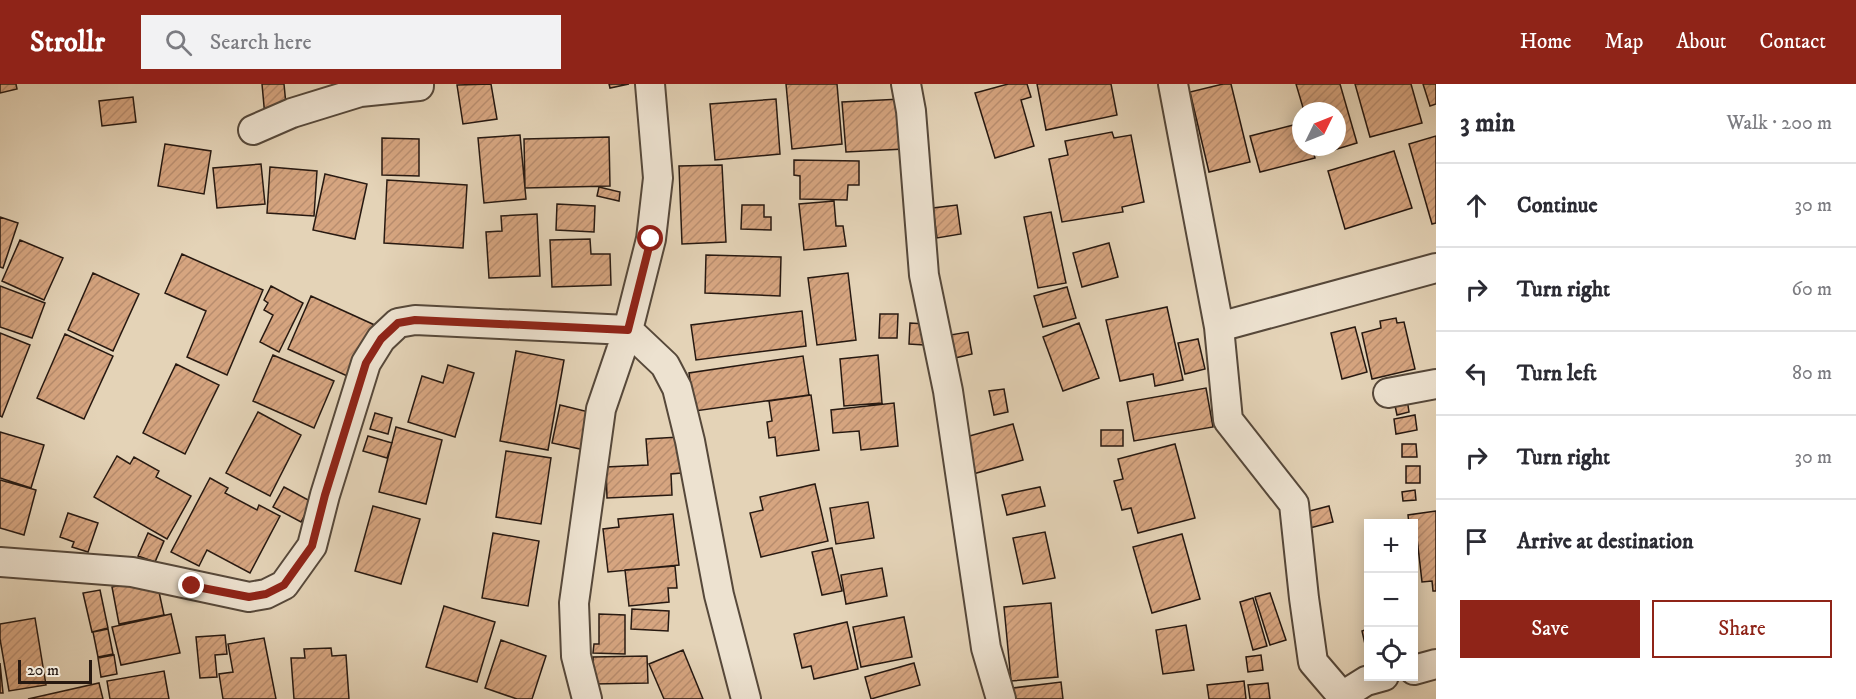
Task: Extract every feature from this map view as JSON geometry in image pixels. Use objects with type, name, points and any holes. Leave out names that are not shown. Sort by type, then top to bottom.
[{"type":"street","points":[[253,130],[292,114],[360,92],[419,86],[419,84]]},
{"type":"street","points":[[587,699],[576,656],[574,603],[601,409],[628,330],[651,239],[658,178],[650,84]]},
{"type":"street","points":[[906,84],[911,111],[924,276],[948,391],[986,648],[1001,699]]},
{"type":"street","points":[[1179,89],[1219,327],[1228,420],[1294,504],[1312,662],[1341,697],[1366,681]]},
{"type":"street","points":[[1219,327],[1436,268]]},
{"type":"street","points":[[0,562],[132,572],[249,597],[266,594],[284,585],[312,546],[325,495],[366,363],[381,339],[398,323],[415,320],[628,330],[665,365],[677,388],[688,430],[719,595],[746,699]]},
{"type":"street","points":[[1388,393],[1436,384]]},
{"type":"street","points":[[1418,669],[1436,664]]},
{"type":"building","points":[[0,84],[16,84],[17,89],[0,93]]},
{"type":"building","points":[[262,84],[284,84],[287,115],[265,117]]},
{"type":"building","points":[[491,84],[497,119],[463,124],[457,85]]},
{"type":"building","points":[[609,84],[629,84],[610,88]]},
{"type":"building","points":[[786,84],[837,84],[842,144],[792,149]]},
{"type":"building","points":[[1008,84],[1027,84],[1031,97],[1021,100],[1034,146],[995,158],[975,93]]},
{"type":"building","points":[[1037,84],[1111,84],[1117,115],[1046,130]]},
{"type":"building","points":[[1231,84],[1250,162],[1209,172],[1190,92]]},
{"type":"building","points":[[1296,84],[1340,84],[1345,102],[1301,102]]},
{"type":"building","points":[[1355,84],[1411,84],[1422,123],[1370,137]]},
{"type":"building","points":[[1423,84],[1436,84],[1436,104],[1430,106]]},
{"type":"building","points":[[133,97],[136,122],[102,126],[99,101]]},
{"type":"building","points":[[776,99],[780,154],[715,160],[710,104]]},
{"type":"building","points":[[901,99],[904,149],[846,152],[842,102]]},
{"type":"building","points":[[1346,105],[1357,143],[1346,146]]},
{"type":"building","points":[[1292,125],[1292,156],[1314,156],[1315,158],[1260,172],[1250,136]]},
{"type":"building","points":[[1112,132],[1114,138],[1131,135],[1144,202],[1122,207],[1123,212],[1062,222],[1049,159],[1068,155],[1065,141]]},
{"type":"building","points":[[520,135],[526,199],[484,203],[478,138]]},
{"type":"building","points":[[1436,136],[1436,223],[1432,224],[1409,144]]},
{"type":"building","points":[[609,137],[610,186],[525,188],[524,139]]},
{"type":"building","points":[[382,138],[419,139],[419,176],[382,175]]},
{"type":"building","points":[[165,144],[211,151],[204,194],[158,186]]},
{"type":"building","points":[[1394,151],[1412,208],[1345,229],[1328,171]]},
{"type":"building","points":[[794,160],[859,161],[859,185],[848,185],[847,200],[800,199],[800,176],[794,175]]},
{"type":"building","points":[[261,164],[265,204],[217,208],[213,168]]},
{"type":"building","points":[[722,165],[726,242],[682,244],[679,166]]},
{"type":"building","points":[[270,167],[317,171],[314,216],[267,213]]},
{"type":"building","points":[[325,174],[367,184],[355,239],[313,230]]},
{"type":"building","points":[[387,180],[467,185],[463,248],[384,243]]},
{"type":"building","points":[[599,187],[620,192],[619,201],[597,196]]},
{"type":"building","points":[[834,201],[836,226],[843,226],[846,246],[804,250],[799,204]]},
{"type":"building","points":[[557,204],[595,206],[594,232],[556,230]]},
{"type":"building","points":[[742,205],[764,205],[764,217],[771,217],[771,230],[741,229]]},
{"type":"building","points":[[957,205],[961,234],[937,238],[933,208]]},
{"type":"building","points":[[1051,212],[1066,283],[1038,288],[1024,217]]},
{"type":"building","points":[[537,214],[540,276],[489,278],[486,232],[502,231],[501,216]]},
{"type":"building","points":[[0,217],[18,223],[3,268],[0,267]]},
{"type":"building","points":[[590,239],[591,254],[610,254],[611,285],[552,287],[550,240]]},
{"type":"building","points":[[20,240],[63,258],[44,300],[2,281]]},
{"type":"building","points":[[1109,243],[1118,277],[1082,287],[1073,253]]},
{"type":"building","points":[[182,254],[263,290],[227,375],[187,357],[206,311],[165,293]]},
{"type":"building","points":[[706,255],[781,257],[780,296],[705,293]]},
{"type":"building","points":[[93,273],[139,294],[113,351],[68,330]]},
{"type":"building","points":[[848,273],[856,340],[817,345],[808,278]]},
{"type":"building","points":[[0,286],[45,303],[32,338],[0,327]]},
{"type":"building","points":[[271,286],[303,303],[279,352],[260,342],[273,315],[264,310],[268,303],[264,300]]},
{"type":"building","points":[[1067,287],[1076,318],[1043,327],[1034,296]]},
{"type":"building","points":[[311,296],[379,327],[356,380],[288,349]]},
{"type":"building","points":[[1167,307],[1183,380],[1155,386],[1153,374],[1120,381],[1106,320]]},
{"type":"building","points":[[802,311],[806,346],[696,360],[691,325]]},
{"type":"building","points":[[880,314],[898,314],[897,338],[879,338]]},
{"type":"building","points":[[1396,318],[1397,323],[1404,322],[1415,369],[1372,379],[1362,333],[1381,328],[1380,321]]},
{"type":"building","points":[[910,323],[925,324],[924,345],[909,344]]},
{"type":"building","points":[[1079,323],[1099,378],[1063,391],[1043,337]]},
{"type":"building","points":[[1355,327],[1367,372],[1342,379],[1331,333]]},
{"type":"building","points":[[968,332],[972,354],[955,358],[950,335]]},
{"type":"building","points":[[0,333],[30,345],[2,417],[0,416]]},
{"type":"building","points":[[65,334],[113,356],[84,419],[37,398]]},
{"type":"building","points":[[1198,339],[1205,369],[1185,374],[1178,343]]},
{"type":"building","points":[[516,351],[564,360],[548,450],[500,441]]},
{"type":"building","points":[[273,355],[334,381],[314,428],[253,401]]},
{"type":"building","points":[[878,355],[882,403],[844,406],[840,359]]},
{"type":"building","points":[[803,356],[809,395],[695,411],[689,373]]},
{"type":"building","points":[[176,364],[219,385],[185,454],[143,433]]},
{"type":"building","points":[[448,365],[474,373],[455,437],[408,422],[422,376],[443,383]]},
{"type":"building","points":[[1206,388],[1213,427],[1134,441],[1127,402]]},
{"type":"building","points":[[1004,389],[1008,412],[994,415],[989,391]]},
{"type":"building","points":[[811,395],[819,450],[777,456],[775,437],[769,438],[767,422],[772,421],[769,401]]},
{"type":"building","points":[[1407,399],[1409,412],[1397,415],[1394,401]]},
{"type":"building","points":[[894,403],[898,446],[861,450],[859,431],[833,433],[831,410]]},
{"type":"building","points":[[560,405],[593,413],[585,450],[552,443]]},
{"type":"building","points":[[258,412],[301,435],[270,496],[226,473]]},
{"type":"building","points":[[375,413],[392,418],[388,434],[370,429]]},
{"type":"building","points":[[1415,415],[1417,430],[1396,434],[1394,419]]},
{"type":"building","points":[[1013,424],[1023,460],[973,474],[962,438]]},
{"type":"building","points":[[396,427],[442,440],[426,504],[379,492]]},
{"type":"building","points":[[1101,430],[1123,430],[1123,446],[1101,446]]},
{"type":"building","points":[[0,432],[44,445],[31,488],[0,478]]},
{"type":"building","points":[[368,436],[392,443],[387,458],[363,451]]},
{"type":"building","points":[[679,437],[681,473],[671,474],[672,495],[607,498],[606,467],[648,465],[646,439]]},
{"type":"building","points":[[1175,444],[1195,518],[1138,533],[1131,508],[1122,510],[1114,481],[1123,479],[1118,459]]},
{"type":"building","points":[[1402,444],[1416,444],[1417,457],[1402,457]]},
{"type":"building","points":[[506,451],[551,458],[541,524],[496,517]]},
{"type":"building","points":[[117,456],[130,464],[134,457],[159,471],[156,477],[191,496],[167,539],[94,497]]},
{"type":"building","points":[[1406,466],[1420,466],[1420,483],[1406,483]]},
{"type":"building","points":[[210,478],[228,488],[225,493],[257,510],[259,505],[280,516],[250,573],[207,550],[199,566],[171,552]]},
{"type":"building","points":[[0,480],[36,490],[24,535],[0,528]]},
{"type":"building","points":[[815,484],[828,541],[761,557],[750,513],[763,510],[760,497]]},
{"type":"building","points":[[284,487],[312,502],[301,522],[273,507]]},
{"type":"building","points":[[1040,487],[1045,506],[1007,515],[1002,495]]},
{"type":"building","points":[[1415,490],[1416,500],[1403,501],[1402,492]]},
{"type":"building","points":[[868,502],[874,538],[836,544],[830,508]]},
{"type":"building","points":[[373,506],[420,519],[401,584],[355,571]]},
{"type":"building","points":[[1329,506],[1333,522],[1302,530],[1298,514]]},
{"type":"building","points":[[1436,511],[1436,591],[1433,591],[1432,581],[1422,582],[1418,519],[1408,519],[1408,515]]},
{"type":"building","points":[[68,513],[98,523],[88,552],[72,547],[74,542],[60,537]]},
{"type":"building","points":[[673,514],[679,565],[608,572],[603,529],[619,527],[618,519]]},
{"type":"building","points":[[1045,532],[1055,578],[1023,584],[1013,538]]},
{"type":"building","points":[[148,533],[164,541],[155,562],[138,556]]},
{"type":"building","points":[[493,533],[539,541],[528,606],[482,598]]},
{"type":"building","points":[[1182,534],[1200,599],[1152,613],[1133,547]]},
{"type":"building","points":[[832,548],[842,591],[822,595],[812,552]]},
{"type":"building","points":[[675,566],[677,588],[668,588],[669,602],[629,606],[625,570]]},
{"type":"building","points":[[882,568],[887,596],[846,604],[841,575]]},
{"type":"building","points":[[156,578],[164,615],[119,624],[112,587]]},
{"type":"building","points":[[100,590],[108,628],[92,632],[83,593]]},
{"type":"building","points":[[1270,593],[1286,640],[1270,645],[1255,597]]},
{"type":"building","points":[[1253,598],[1267,646],[1253,650],[1240,602]]},
{"type":"building","points":[[1051,603],[1058,677],[1011,681],[1004,607]]},
{"type":"building","points":[[444,606],[495,622],[477,682],[426,667]]},
{"type":"building","points":[[632,609],[669,611],[668,631],[631,629]]},
{"type":"building","points":[[171,614],[180,653],[121,665],[112,627]]},
{"type":"building","points":[[599,614],[625,615],[625,654],[593,653],[594,644],[599,644]]},
{"type":"building","points":[[904,617],[912,657],[861,667],[853,627]]},
{"type":"building","points":[[35,618],[46,685],[9,691],[0,639],[0,624]]},
{"type":"building","points":[[847,622],[858,669],[814,679],[811,666],[802,668],[794,634]]},
{"type":"building","points":[[1186,625],[1194,670],[1163,674],[1156,630]]},
{"type":"building","points":[[108,629],[113,654],[98,657],[93,632]]},
{"type":"building","points":[[225,635],[227,654],[215,655],[217,677],[200,678],[196,637]]},
{"type":"building","points":[[264,638],[276,699],[223,699],[219,674],[233,672],[228,644]]},
{"type":"building","points":[[501,640],[546,656],[532,699],[517,699],[485,688]]},
{"type":"building","points":[[331,648],[332,656],[346,655],[349,699],[294,699],[291,658],[305,658],[304,649]]},
{"type":"building","points":[[683,650],[703,699],[664,699],[649,664]]},
{"type":"building","points":[[114,655],[117,674],[101,677],[98,658]]},
{"type":"building","points":[[1261,655],[1263,670],[1248,672],[1246,657]]},
{"type":"building","points":[[647,656],[648,683],[594,684],[593,657]]},
{"type":"building","points":[[0,663],[3,693],[0,693]]},
{"type":"building","points":[[914,663],[920,685],[871,699],[865,677]]},
{"type":"building","points":[[164,671],[169,699],[110,699],[107,681]]},
{"type":"building","points":[[1244,681],[1246,699],[1209,699],[1207,685]]},
{"type":"building","points":[[1061,682],[1063,699],[1014,699],[1013,688]]},
{"type":"building","points":[[99,683],[103,699],[28,699]]},
{"type":"building","points":[[1268,683],[1270,699],[1250,699],[1248,685]]},
{"type":"route","points":[[192,586],[249,597],[266,594],[284,585],[312,546],[325,495],[366,363],[381,339],[398,323],[415,320],[628,330],[651,239]]}]
